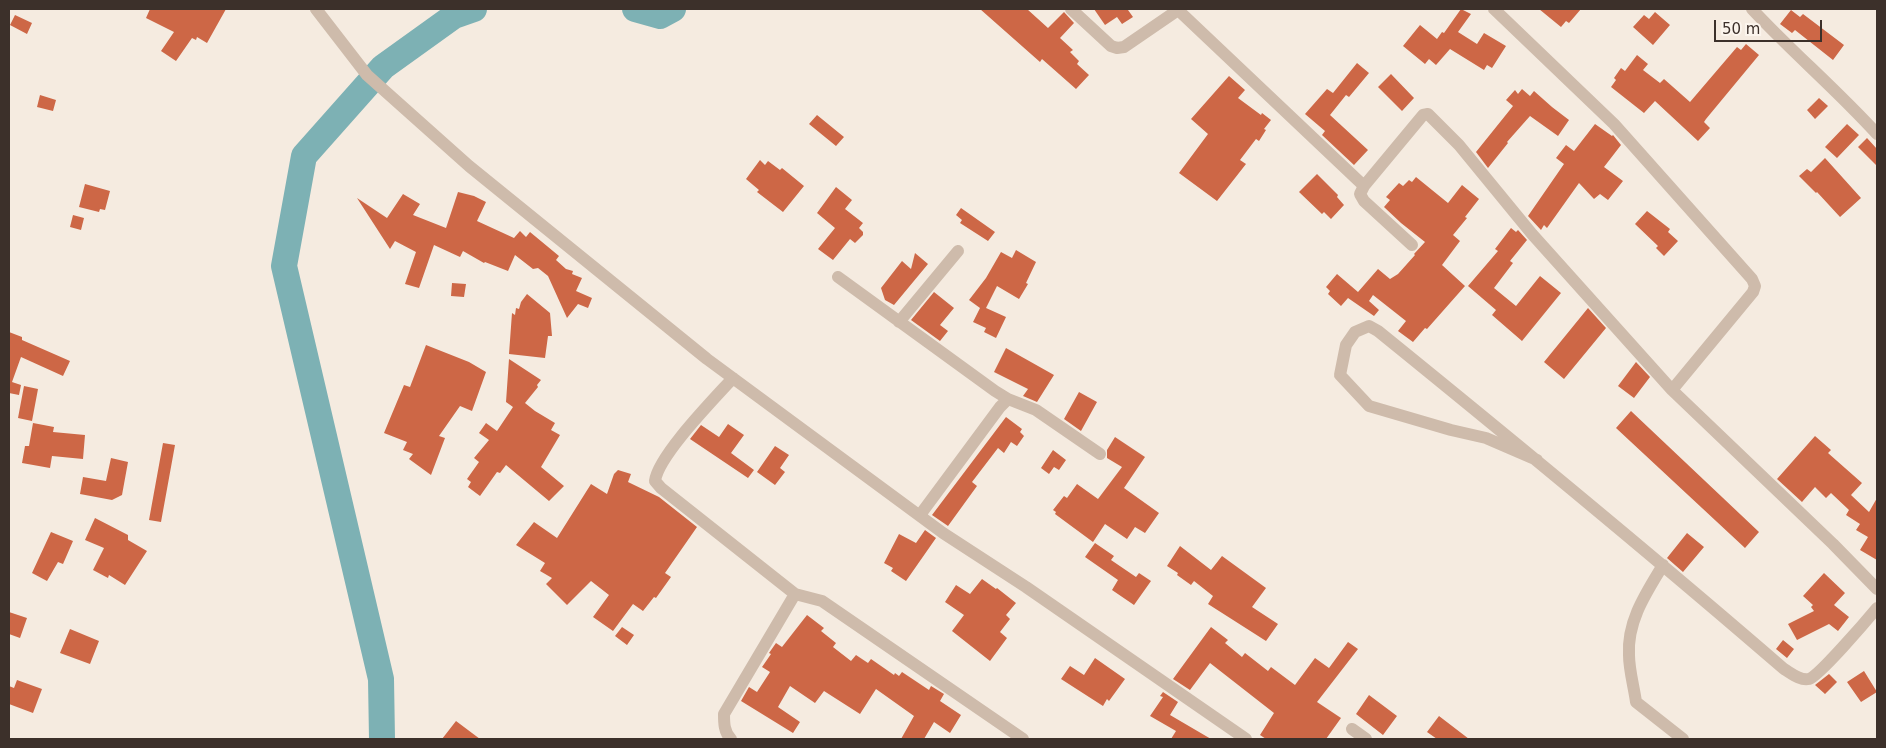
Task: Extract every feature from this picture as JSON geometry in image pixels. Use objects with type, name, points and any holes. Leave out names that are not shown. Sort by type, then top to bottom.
[{"type":"street","points":[[316,9],[367,75],[469,166],[707,359],[943,533],[1026,587],[1246,739]]},
{"type":"street","points":[[1071,9],[1111,46],[1117,48],[1124,46],[1178,9],[1364,186]]},
{"type":"street","points":[[1494,9],[1614,124],[1752,279],[1755,286],[1753,292],[1672,390]]},
{"type":"street","points":[[1752,9],[1852,106],[1877,134]]},
{"type":"street","points":[[1412,245],[1364,201],[1360,194],[1364,186],[1423,115],[1428,114],[1459,145],[1532,234],[1672,390],[1833,544],[1877,589]]},
{"type":"street","points":[[899,322],[958,251]]},
{"type":"street","points":[[838,277],[1008,399],[1036,410],[1100,454]]},
{"type":"street","points":[[1537,460],[1486,438],[1451,430],[1369,406],[1340,375],[1346,345],[1354,332],[1369,326],[1378,331],[1537,460],[1784,669],[1801,679],[1810,679],[1822,668],[1877,608]]},
{"type":"street","points":[[733,378],[680,438],[656,472],[655,481],[661,488],[795,594],[822,601],[1023,739]]},
{"type":"street","points":[[920,515],[1008,399]]},
{"type":"street","points":[[1663,565],[1639,606],[1631,629],[1628,656],[1636,702],[1683,739]]},
{"type":"street","points":[[731,739],[727,736],[724,726],[724,714],[795,594]]},
{"type":"street","points":[[1352,729],[1366,739]]},
{"type":"building","points":[[150,9],[226,9],[207,43],[197,37],[196,40],[192,38],[176,61],[161,51],[174,32],[146,18]]},
{"type":"building","points":[[980,9],[1027,9],[1048,28],[1064,12],[1074,23],[1060,38],[1073,50],[1070,52],[1079,61],[1077,64],[1089,75],[1076,89],[1042,59],[1040,62]]},
{"type":"building","points":[[1094,9],[1129,9],[1133,17],[1122,24],[1117,17],[1105,25]]},
{"type":"building","points":[[1461,9],[1471,14],[1458,32],[1477,44],[1484,33],[1506,46],[1492,68],[1487,65],[1484,70],[1450,49],[1436,65],[1429,59],[1425,64],[1403,46],[1420,25],[1437,39],[1442,32],[1444,33]]},
{"type":"building","points":[[1539,9],[1581,9],[1569,23],[1566,21],[1561,27]]},
{"type":"building","points":[[1791,10],[1800,17],[1803,14],[1844,45],[1833,60],[1795,30],[1792,33],[1780,24]]},
{"type":"building","points":[[1655,12],[1670,25],[1653,45],[1633,27],[1644,15],[1649,19]]},
{"type":"building","points":[[15,15],[32,23],[27,34],[10,25]]},
{"type":"building","points":[[1746,44],[1759,55],[1706,119],[1704,122],[1710,128],[1698,141],[1655,101],[1644,113],[1611,87],[1616,80],[1614,78],[1621,68],[1625,71],[1637,55],[1648,64],[1643,70],[1660,83],[1664,79],[1690,102],[1737,47],[1741,50]]},
{"type":"building","points":[[1357,63],[1369,73],[1349,97],[1346,95],[1330,115],[1368,150],[1354,165],[1322,135],[1325,131],[1305,114],[1327,89],[1333,93]]},
{"type":"building","points":[[1391,74],[1414,98],[1402,111],[1378,87]]},
{"type":"building","points":[[1229,76],[1245,90],[1238,98],[1271,120],[1264,129],[1266,130],[1259,141],[1256,139],[1240,160],[1246,164],[1217,201],[1179,173],[1208,134],[1191,119]]},
{"type":"building","points":[[1522,89],[1530,96],[1534,91],[1569,120],[1558,136],[1530,116],[1507,142],[1488,168],[1476,152],[1513,106],[1506,100],[1515,90],[1518,94]]},
{"type":"building","points":[[40,95],[56,100],[53,111],[37,107]]},
{"type":"building","points":[[1819,98],[1828,106],[1815,119],[1807,110]]},
{"type":"building","points":[[817,115],[844,137],[836,146],[809,124]]},
{"type":"building","points":[[1595,124],[1613,135],[1621,145],[1604,167],[1623,181],[1608,200],[1600,194],[1594,199],[1579,183],[1547,228],[1544,225],[1541,230],[1528,216],[1564,164],[1556,158],[1566,145],[1574,151]]},
{"type":"building","points":[[1847,124],[1859,135],[1837,158],[1825,147]]},
{"type":"building","points":[[1867,138],[1877,149],[1877,166],[1858,147]]},
{"type":"building","points":[[1825,158],[1861,198],[1840,217],[1799,176],[1807,169],[1811,172]]},
{"type":"building","points":[[760,160],[765,165],[768,161],[780,170],[782,168],[804,186],[783,212],[757,192],[759,190],[746,179]]},
{"type":"building","points":[[1317,174],[1338,195],[1337,197],[1344,205],[1331,219],[1324,212],[1322,214],[1299,192]]},
{"type":"building","points":[[1416,177],[1448,203],[1462,185],[1479,199],[1453,235],[1460,241],[1442,265],[1465,286],[1413,342],[1398,331],[1406,321],[1373,295],[1369,301],[1379,310],[1374,316],[1348,298],[1341,306],[1328,294],[1330,291],[1326,287],[1337,274],[1358,292],[1378,269],[1390,279],[1398,274],[1415,255],[1425,242],[1384,207],[1390,200],[1386,197],[1399,183],[1403,186],[1409,180],[1412,182]]},
{"type":"building","points":[[85,184],[110,191],[105,210],[100,209],[99,212],[79,207]]},
{"type":"building","points":[[836,187],[852,200],[845,209],[863,223],[859,228],[863,235],[855,243],[850,239],[833,260],[818,249],[835,228],[817,213]]},
{"type":"building","points":[[458,192],[474,196],[486,202],[477,221],[514,238],[520,231],[526,237],[530,232],[559,256],[556,260],[566,269],[573,271],[572,274],[582,278],[576,291],[592,298],[588,308],[578,304],[567,318],[548,276],[538,268],[533,269],[515,255],[508,271],[484,263],[463,251],[460,257],[434,245],[419,288],[405,284],[416,252],[395,241],[390,249],[357,198],[387,218],[403,194],[420,204],[413,215],[446,228]]},
{"type":"building","points":[[961,208],[995,232],[988,241],[960,223],[962,220],[956,215]]},
{"type":"building","points":[[1647,211],[1670,229],[1668,232],[1678,241],[1664,256],[1656,248],[1658,246],[1635,224]]},
{"type":"building","points":[[73,215],[84,218],[81,230],[70,227]]},
{"type":"building","points":[[1511,228],[1516,232],[1518,230],[1527,240],[1510,261],[1513,263],[1494,288],[1516,306],[1540,276],[1561,293],[1522,341],[1492,315],[1496,310],[1468,286],[1498,251],[1495,249]]},
{"type":"building","points":[[1016,250],[1036,262],[1026,283],[1028,284],[1019,299],[997,286],[986,308],[1006,317],[996,338],[984,332],[986,328],[973,322],[980,308],[969,300],[986,278],[1001,252],[1012,258]]},
{"type":"building","points":[[915,253],[928,264],[894,305],[885,300],[881,288],[902,261],[911,269]]},
{"type":"building","points":[[452,283],[466,284],[464,297],[451,296]]},
{"type":"building","points":[[934,292],[954,308],[940,325],[948,331],[940,341],[911,320]]},
{"type":"building","points":[[527,294],[550,313],[552,336],[548,336],[545,358],[509,354],[512,313],[515,315],[516,308],[519,309],[521,302]]},
{"type":"building","points":[[1588,308],[1606,328],[1564,379],[1544,362]]},
{"type":"building","points":[[9,332],[22,337],[22,340],[70,361],[63,376],[21,357],[12,382],[21,385],[19,395],[9,393]]},
{"type":"building","points":[[426,345],[469,362],[486,372],[472,411],[460,406],[439,436],[445,438],[431,475],[409,459],[413,454],[403,450],[407,442],[384,433],[404,385],[410,387]]},
{"type":"building","points":[[1006,348],[1054,375],[1037,402],[1023,396],[1028,389],[994,372]]},
{"type":"building","points":[[509,359],[541,380],[537,385],[538,387],[525,403],[555,423],[551,430],[560,435],[541,467],[564,486],[549,501],[506,465],[500,473],[497,472],[480,496],[468,487],[471,482],[467,479],[479,462],[474,458],[489,440],[479,433],[486,423],[497,431],[513,407],[506,402]]},
{"type":"building","points":[[1636,362],[1650,377],[1634,398],[1618,386]]},
{"type":"building","points":[[24,386],[38,389],[32,421],[18,418]]},
{"type":"building","points":[[1079,392],[1097,402],[1081,431],[1064,419]]},
{"type":"building","points":[[1631,411],[1759,532],[1745,548],[1616,428]]},
{"type":"building","points":[[1006,417],[1022,429],[1020,432],[1024,436],[1017,446],[1011,442],[1004,453],[998,448],[972,482],[977,486],[948,526],[932,515]]},
{"type":"building","points":[[33,423],[54,427],[53,432],[85,435],[83,459],[52,456],[50,468],[22,463],[25,446],[29,446]]},
{"type":"building","points":[[728,424],[744,435],[731,453],[754,470],[748,478],[690,439],[701,425],[719,437]]},
{"type":"building","points":[[1815,436],[1831,450],[1828,453],[1862,483],[1851,495],[1869,512],[1877,498],[1877,560],[1860,550],[1868,537],[1856,530],[1860,524],[1846,515],[1849,510],[1831,493],[1826,498],[1815,487],[1802,502],[1777,479]]},
{"type":"building","points":[[1115,437],[1145,457],[1124,488],[1159,513],[1145,533],[1135,527],[1127,539],[1105,524],[1093,542],[1055,514],[1056,512],[1053,510],[1064,496],[1067,498],[1077,484],[1098,499],[1122,467],[1107,458],[1107,450]]},
{"type":"building","points":[[163,443],[175,445],[161,522],[149,520]]},
{"type":"building","points":[[775,446],[789,455],[780,468],[785,472],[775,485],[757,472]]},
{"type":"building","points":[[1053,450],[1066,460],[1059,470],[1054,467],[1049,474],[1041,468]]},
{"type":"building","points":[[111,458],[128,462],[122,495],[112,500],[80,494],[83,477],[106,481]]},
{"type":"building","points":[[618,470],[631,474],[628,482],[659,497],[697,527],[665,573],[671,577],[656,598],[654,597],[643,611],[633,604],[613,631],[593,617],[609,595],[591,581],[567,605],[546,584],[552,578],[540,571],[545,563],[516,545],[534,522],[557,538],[591,484],[607,494],[614,474]]},
{"type":"building","points":[[95,518],[128,535],[128,540],[147,551],[125,585],[109,575],[108,578],[93,570],[104,548],[85,540]]},
{"type":"building","points":[[925,530],[936,538],[906,581],[891,571],[893,568],[884,563],[899,534],[916,543]]},
{"type":"building","points":[[51,532],[73,541],[63,564],[58,562],[47,581],[32,573]]},
{"type":"building","points":[[1687,533],[1704,547],[1683,572],[1667,558]]},
{"type":"building","points":[[1095,543],[1114,556],[1111,560],[1136,577],[1139,573],[1151,581],[1134,605],[1112,590],[1118,580],[1085,557]]},
{"type":"building","points":[[1180,546],[1211,570],[1222,556],[1266,588],[1252,607],[1278,624],[1266,641],[1208,604],[1213,596],[1194,581],[1191,585],[1167,566]]},
{"type":"building","points":[[1824,573],[1845,593],[1834,605],[1849,617],[1838,631],[1829,624],[1797,640],[1788,624],[1814,611],[1811,607],[1813,605],[1803,596]]},
{"type":"building","points":[[982,579],[1016,603],[1006,615],[1010,619],[1000,632],[1007,638],[990,661],[952,631],[964,615],[945,602],[956,585],[970,594]]},
{"type":"building","points":[[9,612],[27,618],[20,638],[9,634]]},
{"type":"building","points":[[807,615],[824,628],[821,631],[836,643],[833,647],[851,661],[856,655],[868,663],[871,659],[894,675],[895,673],[899,676],[902,672],[929,690],[931,686],[944,694],[940,701],[961,715],[950,733],[934,722],[924,739],[901,739],[914,716],[876,689],[860,714],[824,691],[815,703],[790,686],[778,707],[800,722],[793,733],[741,701],[749,687],[757,692],[770,672],[762,667],[776,643],[782,647]]},
{"type":"building","points":[[622,627],[634,635],[627,645],[615,636]]},
{"type":"building","points":[[1211,627],[1228,640],[1225,643],[1242,657],[1245,653],[1268,671],[1271,667],[1295,685],[1315,658],[1329,668],[1348,642],[1358,649],[1317,702],[1341,718],[1326,739],[1266,739],[1260,735],[1274,713],[1210,663],[1190,690],[1173,679]]},
{"type":"building","points":[[70,629],[99,641],[90,664],[60,653]]},
{"type":"building","points":[[1783,640],[1794,649],[1787,658],[1776,649]]},
{"type":"building","points":[[1095,658],[1125,679],[1103,706],[1061,679],[1070,666],[1084,675]]},
{"type":"building","points":[[1864,671],[1877,692],[1861,702],[1847,682]]},
{"type":"building","points":[[1829,674],[1837,682],[1825,694],[1815,685]]},
{"type":"building","points":[[17,680],[42,689],[33,713],[9,704],[9,686],[14,688]]},
{"type":"building","points":[[1163,692],[1178,702],[1170,715],[1211,739],[1171,739],[1176,731],[1150,716],[1163,697],[1160,696]]},
{"type":"building","points":[[1369,695],[1397,716],[1383,735],[1356,714]]},
{"type":"building","points":[[1439,716],[1469,739],[1437,739],[1427,732]]},
{"type":"building","points":[[456,721],[480,739],[442,739]]},
{"type":"waterway","points":[[382,739],[381,679],[284,266],[304,156],[383,67],[454,16],[474,9]]},
{"type":"waterway","points":[[635,9],[660,16],[673,9]]}]
